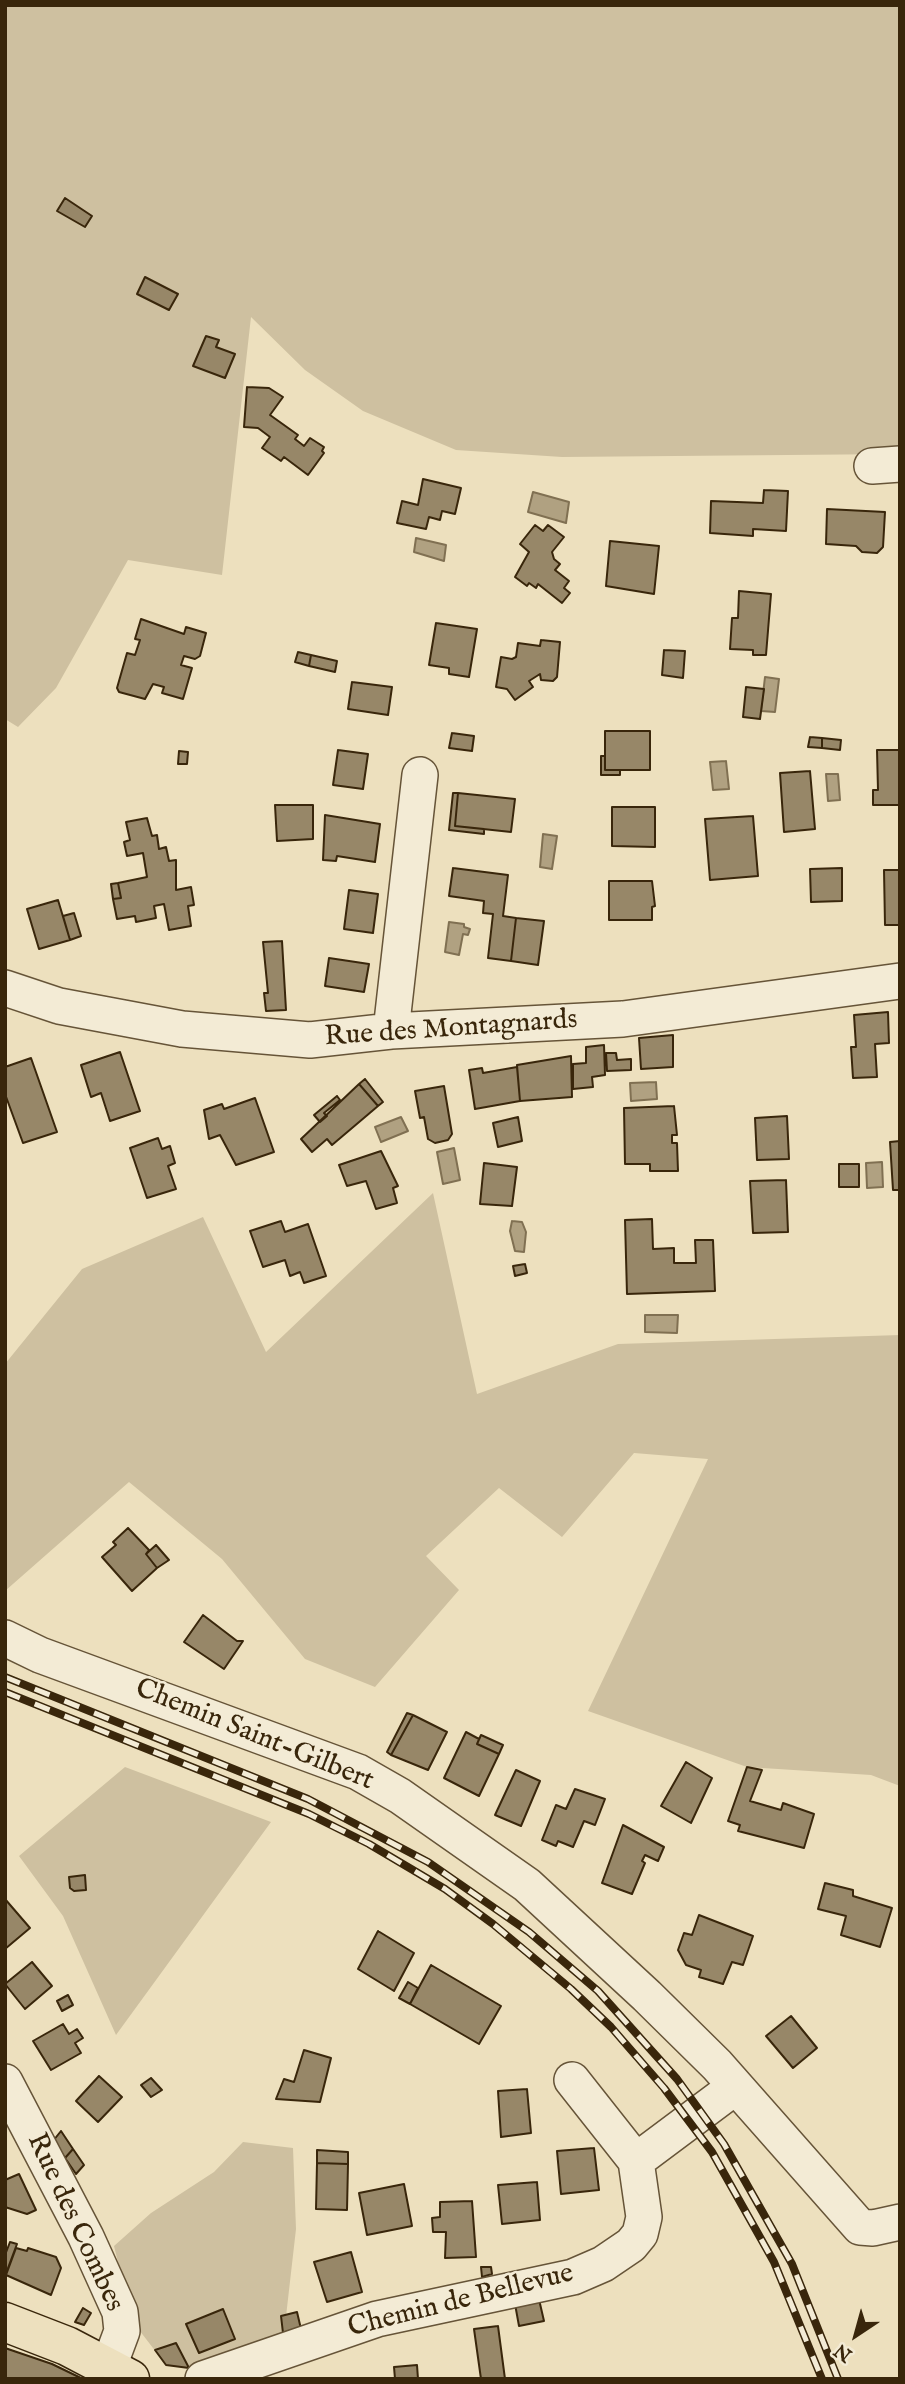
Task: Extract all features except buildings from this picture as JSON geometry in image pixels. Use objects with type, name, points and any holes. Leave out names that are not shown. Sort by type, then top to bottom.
[{"type":"main road","points":[[5,2322],[67,2346],[120,2373]]},
{"type":"street","points":[[391,1031],[420,775]]},
{"type":"street","name":"Rue des Montagnards","points":[[5,988],[59,1006],[183,1029],[310,1040],[391,1031],[623,1019],[900,981]]},
{"type":"street","name":"Chemin Saint-Gilbert","points":[[5,1638],[40,1655],[358,1772],[400,1796],[527,1885],[698,2044],[736,2087]]},
{"type":"street","points":[[572,2080],[636,2161],[736,2087],[860,2227],[873,2228],[900,2222]]},
{"type":"street","name":"Rue des Combes","points":[[5,2082],[86,2236],[120,2312],[120,2373]]},
{"type":"street","name":"Chemin de Bellevue","points":[[203,2379],[377,2319],[573,2277],[603,2264],[631,2245],[640,2234],[644,2217],[636,2161]]},
{"type":"shaded area","points":[[5,5],[900,5],[900,454],[562,457],[456,450],[363,411],[305,370],[251,317],[222,575],[128,560],[56,688],[18,727],[5,719]]},
{"type":"shaded area","points":[[533,492],[569,502],[566,523],[528,512]]},
{"type":"shaded area","points":[[416,538],[446,545],[444,561],[414,552]]},
{"type":"shaded area","points":[[765,677],[779,679],[775,712],[761,711]]},
{"type":"shaded area","points":[[726,761],[729,789],[713,790],[710,762]]},
{"type":"shaded area","points":[[826,774],[838,774],[840,800],[828,801]]},
{"type":"shaded area","points":[[543,834],[557,836],[552,869],[540,867]]},
{"type":"shaded area","points":[[449,922],[464,924],[464,927],[470,929],[468,935],[463,934],[459,955],[445,952]]},
{"type":"shaded area","points":[[656,1082],[657,1099],[631,1101],[630,1083]]},
{"type":"shaded area","points":[[401,1117],[408,1131],[381,1142],[375,1127]]},
{"type":"shaded area","points":[[454,1148],[460,1180],[443,1184],[437,1152]]},
{"type":"shaded area","points":[[882,1162],[883,1187],[867,1188],[866,1163]]},
{"type":"shaded area","points":[[433,1193],[477,1394],[618,1344],[900,1335],[900,1786],[871,1775],[747,1767],[588,1711],[708,1459],[634,1453],[562,1537],[499,1488],[426,1556],[459,1590],[375,1687],[305,1659],[222,1559],[129,1482],[5,1591],[5,1364],[82,1269],[203,1217],[266,1352]]},
{"type":"shaded area","points":[[512,1221],[522,1222],[526,1232],[524,1252],[515,1251],[510,1231]]},
{"type":"shaded area","points":[[645,1315],[678,1315],[677,1333],[645,1332]]},
{"type":"shaded area","points":[[125,1767],[271,1822],[116,2035],[63,1916],[19,1856]]},
{"type":"shaded area","points":[[243,2142],[293,2148],[296,2229],[284,2334],[221,2361],[189,2368],[166,2365],[133,2322],[114,2246],[151,2213],[214,2172]]},
{"type":"railway","points":[[5,1677],[308,1799],[428,1862],[529,1932],[598,1991],[677,2079],[724,2144],[792,2264],[838,2379]]},
{"type":"railway","points":[[5,1692],[309,1814],[369,1844],[445,1889],[493,1924],[571,1989],[611,2027],[664,2088],[712,2152],[774,2262],[822,2379]]}]
